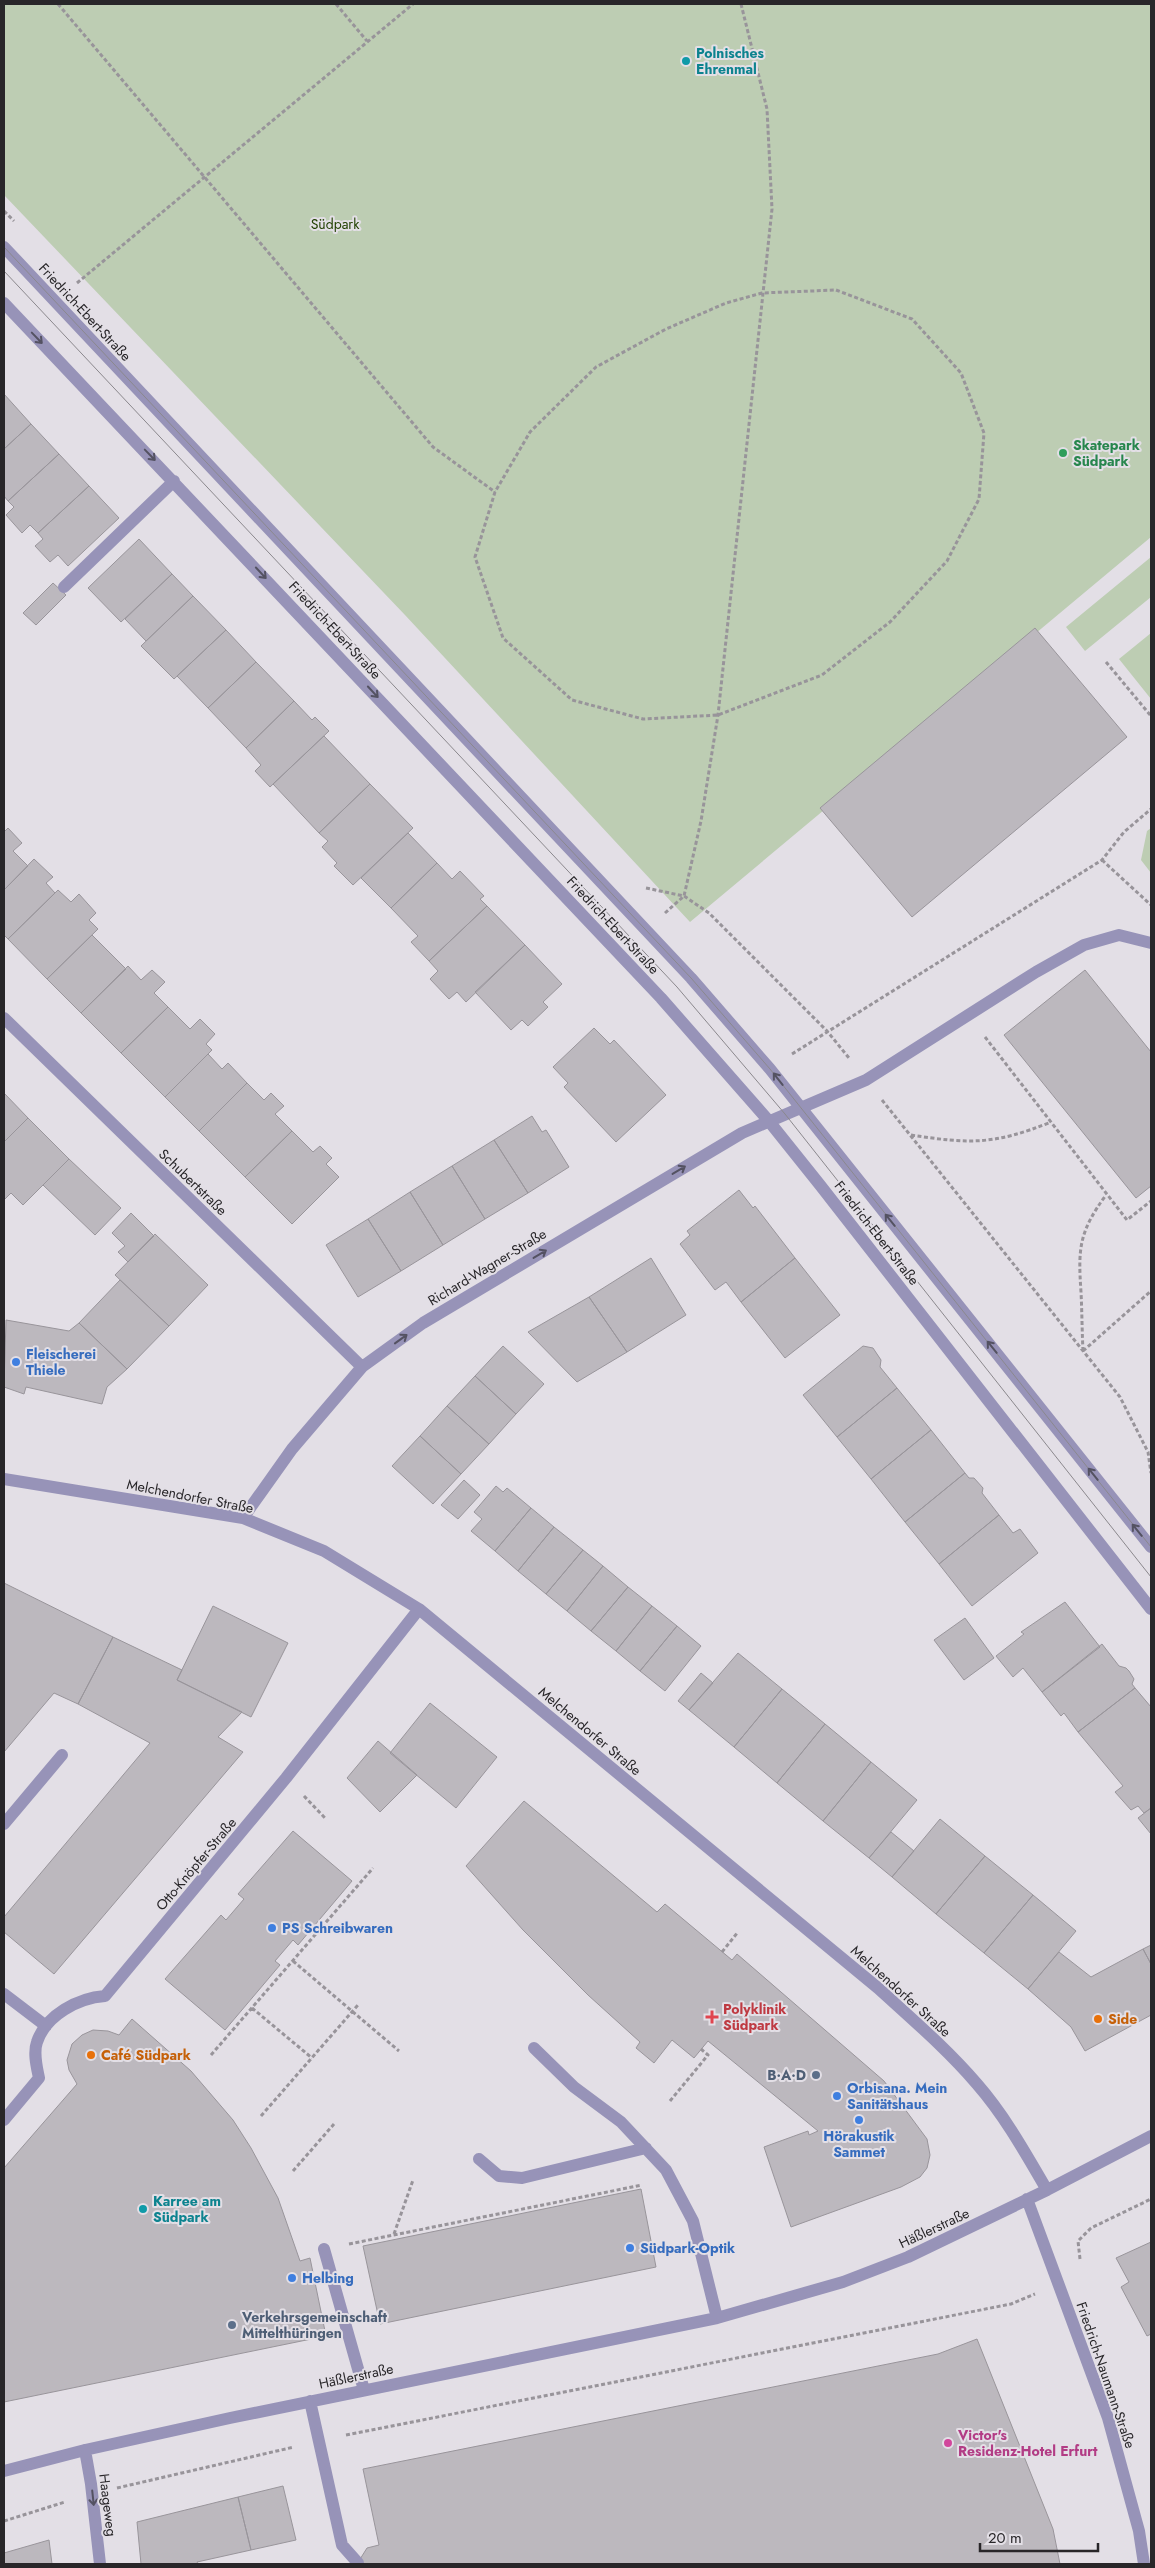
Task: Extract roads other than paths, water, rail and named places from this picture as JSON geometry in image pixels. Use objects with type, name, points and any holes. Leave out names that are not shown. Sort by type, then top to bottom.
[{"type":"street","name":"Friedrich-Ebert-Straße","points":[[4,247],[691,978],[770,1069],[1151,1547]]},
{"type":"street","name":"Friedrich-Ebert-Straße","points":[[4,303],[661,998],[768,1120],[1151,1609]]},
{"type":"street","points":[[64,588],[174,481]]},
{"type":"street","name":"Richard-Wagner-Straße","points":[[243,1518],[292,1449],[362,1367],[423,1324],[742,1133],[768,1120],[866,1080],[968,1014],[1084,945],[1119,935],[1151,943]]},
{"type":"street","name":"Schubertstraße","points":[[4,1018],[362,1367]]},
{"type":"street","name":"Melchendorfer Straße","points":[[4,1479],[243,1518],[324,1551],[419,1609],[878,1988],[979,2086],[1018,2139],[1047,2190]]},
{"type":"street","name":"Otto-Knöpfer-Straße","points":[[4,2120],[39,2078],[36,2066],[36,2044],[46,2026],[69,2006],[87,1997],[105,1996],[286,1778],[419,1609]]},
{"type":"street","points":[[4,1824],[62,1755]]},
{"type":"street","points":[[4,1994],[46,2026]]},
{"type":"street","points":[[534,2048],[574,2087],[621,2122],[666,2170],[693,2221],[717,2318]]},
{"type":"street","name":"Häßlerstraße","points":[[4,2471],[85,2450],[364,2390],[717,2318],[843,2282],[908,2257],[1047,2190],[1151,2136]]},
{"type":"street","points":[[479,2159],[499,2176],[522,2178],[646,2148]]},
{"type":"street","name":"Friedrich-Naumann-Straße","points":[[1028,2199],[1108,2418],[1139,2531],[1144,2564]]},
{"type":"street","points":[[324,2249],[349,2331],[364,2390]]},
{"type":"street","points":[[310,2402],[342,2545],[358,2562]]},
{"type":"street","name":"Haageweg","points":[[85,2450],[100,2564]]},
{"type":"tram line","points":[[4,247],[691,978],[770,1069],[1151,1547]]},
{"type":"tram line","points":[[4,271],[677,987],[785,1114],[1151,1577]]},
{"type":"place","name":"Polnisches Ehrenmal","points":[[686,61]]},
{"type":"place","name":"Skatepark Südpark","points":[[1063,453]]},
{"type":"place","name":"Fleischerei Thiele","points":[[16,1362]]},
{"type":"place","name":"PS Schreibwaren","points":[[272,1928]]},
{"type":"place","name":"Polyklinik Südpark","points":[[712,2017]]},
{"type":"place","name":"Side","points":[[1098,2019]]},
{"type":"place","name":"Café Südpark","points":[[91,2055]]},
{"type":"place","name":"B·A·D","points":[[816,2075]]},
{"type":"place","name":"Orbisana. Mein Sanitätshaus","points":[[837,2096]]},
{"type":"place","name":"Hörakustik Sammet","points":[[859,2120]]},
{"type":"place","name":"Karree am Südpark","points":[[143,2209]]},
{"type":"place","name":"Südpark-Optik","points":[[630,2248]]},
{"type":"place","name":"Helbing","points":[[292,2278]]},
{"type":"place","name":"Verkehrsgemeinschaft Mittelthüringen","points":[[232,2325]]},
{"type":"place","name":"Victor's Residenz-Hotel Erfurt","points":[[948,2443]]},
{"type":"park label","name":"Südpark","points":[[335,224]]}]
